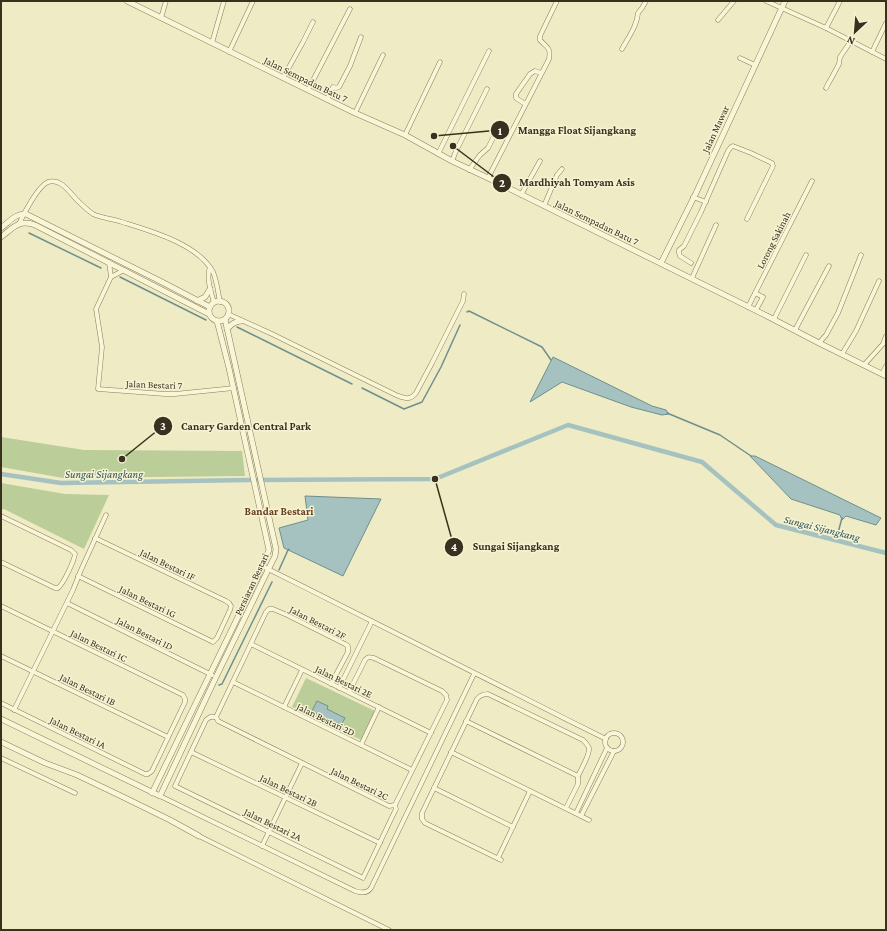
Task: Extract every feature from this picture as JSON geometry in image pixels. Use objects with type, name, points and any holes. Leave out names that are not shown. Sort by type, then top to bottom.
[{"type":"street","name":"Jalan Sempadan Batu 7","points":[[128,1],[228,52],[355,113],[405,135],[469,170],[692,278],[884,375]]},
{"type":"street","points":[[162,18],[166,1]]},
{"type":"street","points":[[212,43],[224,1]]},
{"type":"street","points":[[228,52],[253,1]]},
{"type":"street","points":[[488,178],[549,59],[550,52],[540,40],[540,36],[557,1]]},
{"type":"street","points":[[622,49],[638,19],[638,13],[646,1]]},
{"type":"street","points":[[718,20],[734,1]]},
{"type":"street","points":[[766,1],[826,28],[886,59]]},
{"type":"street","name":"Jalan Mawar","points":[[661,263],[694,197],[785,1]]},
{"type":"street","points":[[826,28],[840,1]]},
{"type":"street","points":[[308,90],[350,9]]},
{"type":"street","points":[[283,78],[313,22]]},
{"type":"street","points":[[872,52],[886,23]]},
{"type":"street","points":[[327,99],[333,87],[339,87],[350,66],[362,37]]},
{"type":"street","points":[[826,88],[839,64],[840,57],[851,41]]},
{"type":"street","points":[[438,154],[489,51]]},
{"type":"street","points":[[355,113],[383,55]]},
{"type":"street","points":[[740,58],[755,65]]},
{"type":"street","points":[[405,135],[440,62]]},
{"type":"street","points":[[525,104],[516,98],[516,94],[530,74],[535,72],[541,73]]},
{"type":"street","points":[[452,161],[487,89]]},
{"type":"street","points":[[469,170],[480,155],[488,148],[495,134]]},
{"type":"street","points":[[691,262],[680,256],[679,250],[684,246],[731,147],[751,153],[772,163],[773,166],[747,218]]},
{"type":"street","points":[[521,195],[540,160]]},
{"type":"street","points":[[544,206],[557,176],[562,169]]},
{"type":"street","points":[[19,224],[24,213],[40,188],[47,182],[54,181],[67,189],[75,199],[91,213],[168,237],[192,251],[201,258],[214,274],[220,302]]},
{"type":"street","name":"Lorong Sakinah","points":[[748,307],[812,181]]},
{"type":"street","points":[[694,197],[706,202]]},
{"type":"street","points":[[1,228],[17,215],[24,213],[210,307]]},
{"type":"street","points":[[1,237],[19,224],[27,222],[109,262],[209,314],[212,319],[217,321],[225,319],[228,311],[226,305],[220,302],[214,303],[210,307],[209,314]]},
{"type":"street","points":[[692,278],[716,225]]},
{"type":"street","points":[[774,319],[806,255]]},
{"type":"street","points":[[819,343],[826,336],[838,313],[861,255]]},
{"type":"street","points":[[109,262],[111,277],[124,270]]},
{"type":"street","points":[[795,330],[829,266]]},
{"type":"street","points":[[210,268],[208,276],[214,303]]},
{"type":"street","name":"Jalan Bestari 7","points":[[111,277],[96,309],[102,347],[98,389],[170,394],[234,388]]},
{"type":"street","points":[[842,354],[856,331],[879,281]]},
{"type":"street","points":[[197,301],[205,297],[210,289]]},
{"type":"street","points":[[755,293],[763,297],[756,310]]},
{"type":"street","points":[[228,314],[407,399],[414,396],[416,393],[463,301],[464,294]]},
{"type":"street","name":"Persiaran Bestari","points":[[160,796],[275,556],[276,550],[225,319]]},
{"type":"street","name":"Persiaran Bestari","points":[[152,793],[269,550],[234,388],[217,321]]},
{"type":"street","points":[[227,329],[234,322],[242,321]]},
{"type":"street","points":[[864,365],[883,344],[886,336]]},
{"type":"street","points":[[884,375],[886,366]]},
{"type":"street","points":[[14,710],[67,603],[106,515]]},
{"type":"street","points":[[1,516],[71,550],[75,554],[62,584],[58,588],[55,588],[1,562]]},
{"type":"street","name":"Jalan Bestari 1F","points":[[95,538],[230,603],[230,610],[217,638],[213,642],[211,641]]},
{"type":"street","points":[[262,566],[474,674],[606,739]]},
{"type":"street","name":"Jalan Bestari 1G","points":[[78,576],[211,641]]},
{"type":"street","name":"Jalan Bestari 1D","points":[[67,603],[216,677]]},
{"type":"street","name":"Jalan Bestari 1C","points":[[1,606],[182,695],[185,702],[168,737]]},
{"type":"street","name":"Jalan Bestari 2F","points":[[250,644],[266,612],[269,609],[274,609],[339,640],[348,646],[348,652],[332,684]]},
{"type":"street","points":[[339,688],[372,621]]},
{"type":"street","points":[[191,752],[206,720],[210,717],[216,717],[250,644]]},
{"type":"street","name":"Jalan Bestari 2E","points":[[250,644],[431,733]]},
{"type":"street","name":"Jalan Bestari 1B","points":[[1,656],[168,737]]},
{"type":"street","name":"Jalan Bestari 2C","points":[[216,717],[218,721],[389,806],[395,805],[447,700],[446,696],[442,691],[374,658],[369,657],[365,660],[349,692]]},
{"type":"street","points":[[284,707],[302,670]]},
{"type":"street","points":[[1,719],[355,891],[365,893],[369,891],[474,674]]},
{"type":"street","name":"Jalan Bestari 2D","points":[[233,682],[412,770]]},
{"type":"street","points":[[530,791],[499,859],[425,824],[422,819],[422,814],[466,721],[477,699],[480,695],[484,694],[488,694],[587,743],[589,748],[588,753],[578,776],[578,784],[566,808]]},
{"type":"street","name":"Jalan Bestari 1A","points":[[1,703],[145,774],[148,774],[152,770],[168,737]]},
{"type":"street","points":[[361,745],[379,707]]},
{"type":"street","points":[[466,721],[578,776]]},
{"type":"street","points":[[576,813],[607,748],[606,739],[611,733],[619,734],[622,737],[623,745],[621,748],[614,751],[581,816]]},
{"type":"street","points":[[1,742],[45,763],[77,775],[105,788],[389,930]]},
{"type":"street","points":[[607,748],[614,751]]},
{"type":"street","name":"Jalan Bestari 2A","points":[[191,752],[175,786],[364,878],[380,843]]},
{"type":"street","name":"Jalan Bestari 2B","points":[[191,752],[380,843]]},
{"type":"street","points":[[451,752],[589,820]]},
{"type":"street","points":[[1,758],[75,793]]},
{"type":"street","points":[[262,846],[302,763]]},
{"type":"street","points":[[434,788],[513,826]]},
{"type":"street","points":[[380,843],[396,808],[395,805]]},
{"type":"green space","points":[[1,437],[84,450],[242,451],[245,476],[63,478],[1,467]]},
{"type":"green space","points":[[1,483],[65,494],[109,495],[84,549],[4,509],[1,510]]},
{"type":"green space","points":[[306,678],[375,711],[361,740],[292,707]]},
{"type":"water","points":[[553,357],[652,406],[666,410],[669,414],[662,415],[631,407],[562,382],[530,402]]},
{"type":"water","points":[[750,456],[755,456],[881,518],[876,525],[846,516],[842,520],[840,515],[791,499]]},
{"type":"water","points":[[305,496],[381,499],[343,576],[284,548],[279,528],[308,520]]},
{"type":"water","points":[[317,701],[328,706],[327,709],[345,718],[341,725],[312,711]]},
{"type":"waterway","points":[[29,233],[101,268]]},
{"type":"waterway","points":[[120,277],[206,320]]},
{"type":"waterway","points":[[467,312],[469,311],[542,347],[551,360]]},
{"type":"waterway","points":[[362,388],[404,409],[422,402],[441,367],[460,325]]},
{"type":"waterway","points":[[237,327],[352,384]]},
{"type":"waterway","points":[[667,413],[720,435],[751,456]]},
{"type":"waterway","name":"Sungai Sijangkang","points":[[1,474],[61,483],[435,479],[568,425],[702,462],[776,525],[886,553]]},
{"type":"waterway","points":[[836,540],[842,518]]},
{"type":"waterway","points":[[279,570],[289,549]]},
{"type":"waterway","points":[[219,685],[222,684],[272,582]]},
{"type":"place","name":"Mangga Float Sijangkang","points":[[434,136]]},
{"type":"place","name":"Mardhiyah Tomyam Asis","points":[[453,146]]},
{"type":"place","name":"Canary Garden Central Park","points":[[122,459]]},
{"type":"place","name":"Sungai Sijangkang","points":[[435,479]]},
{"type":"district","name":"Bandar Bestari","points":[[279,511]]}]
